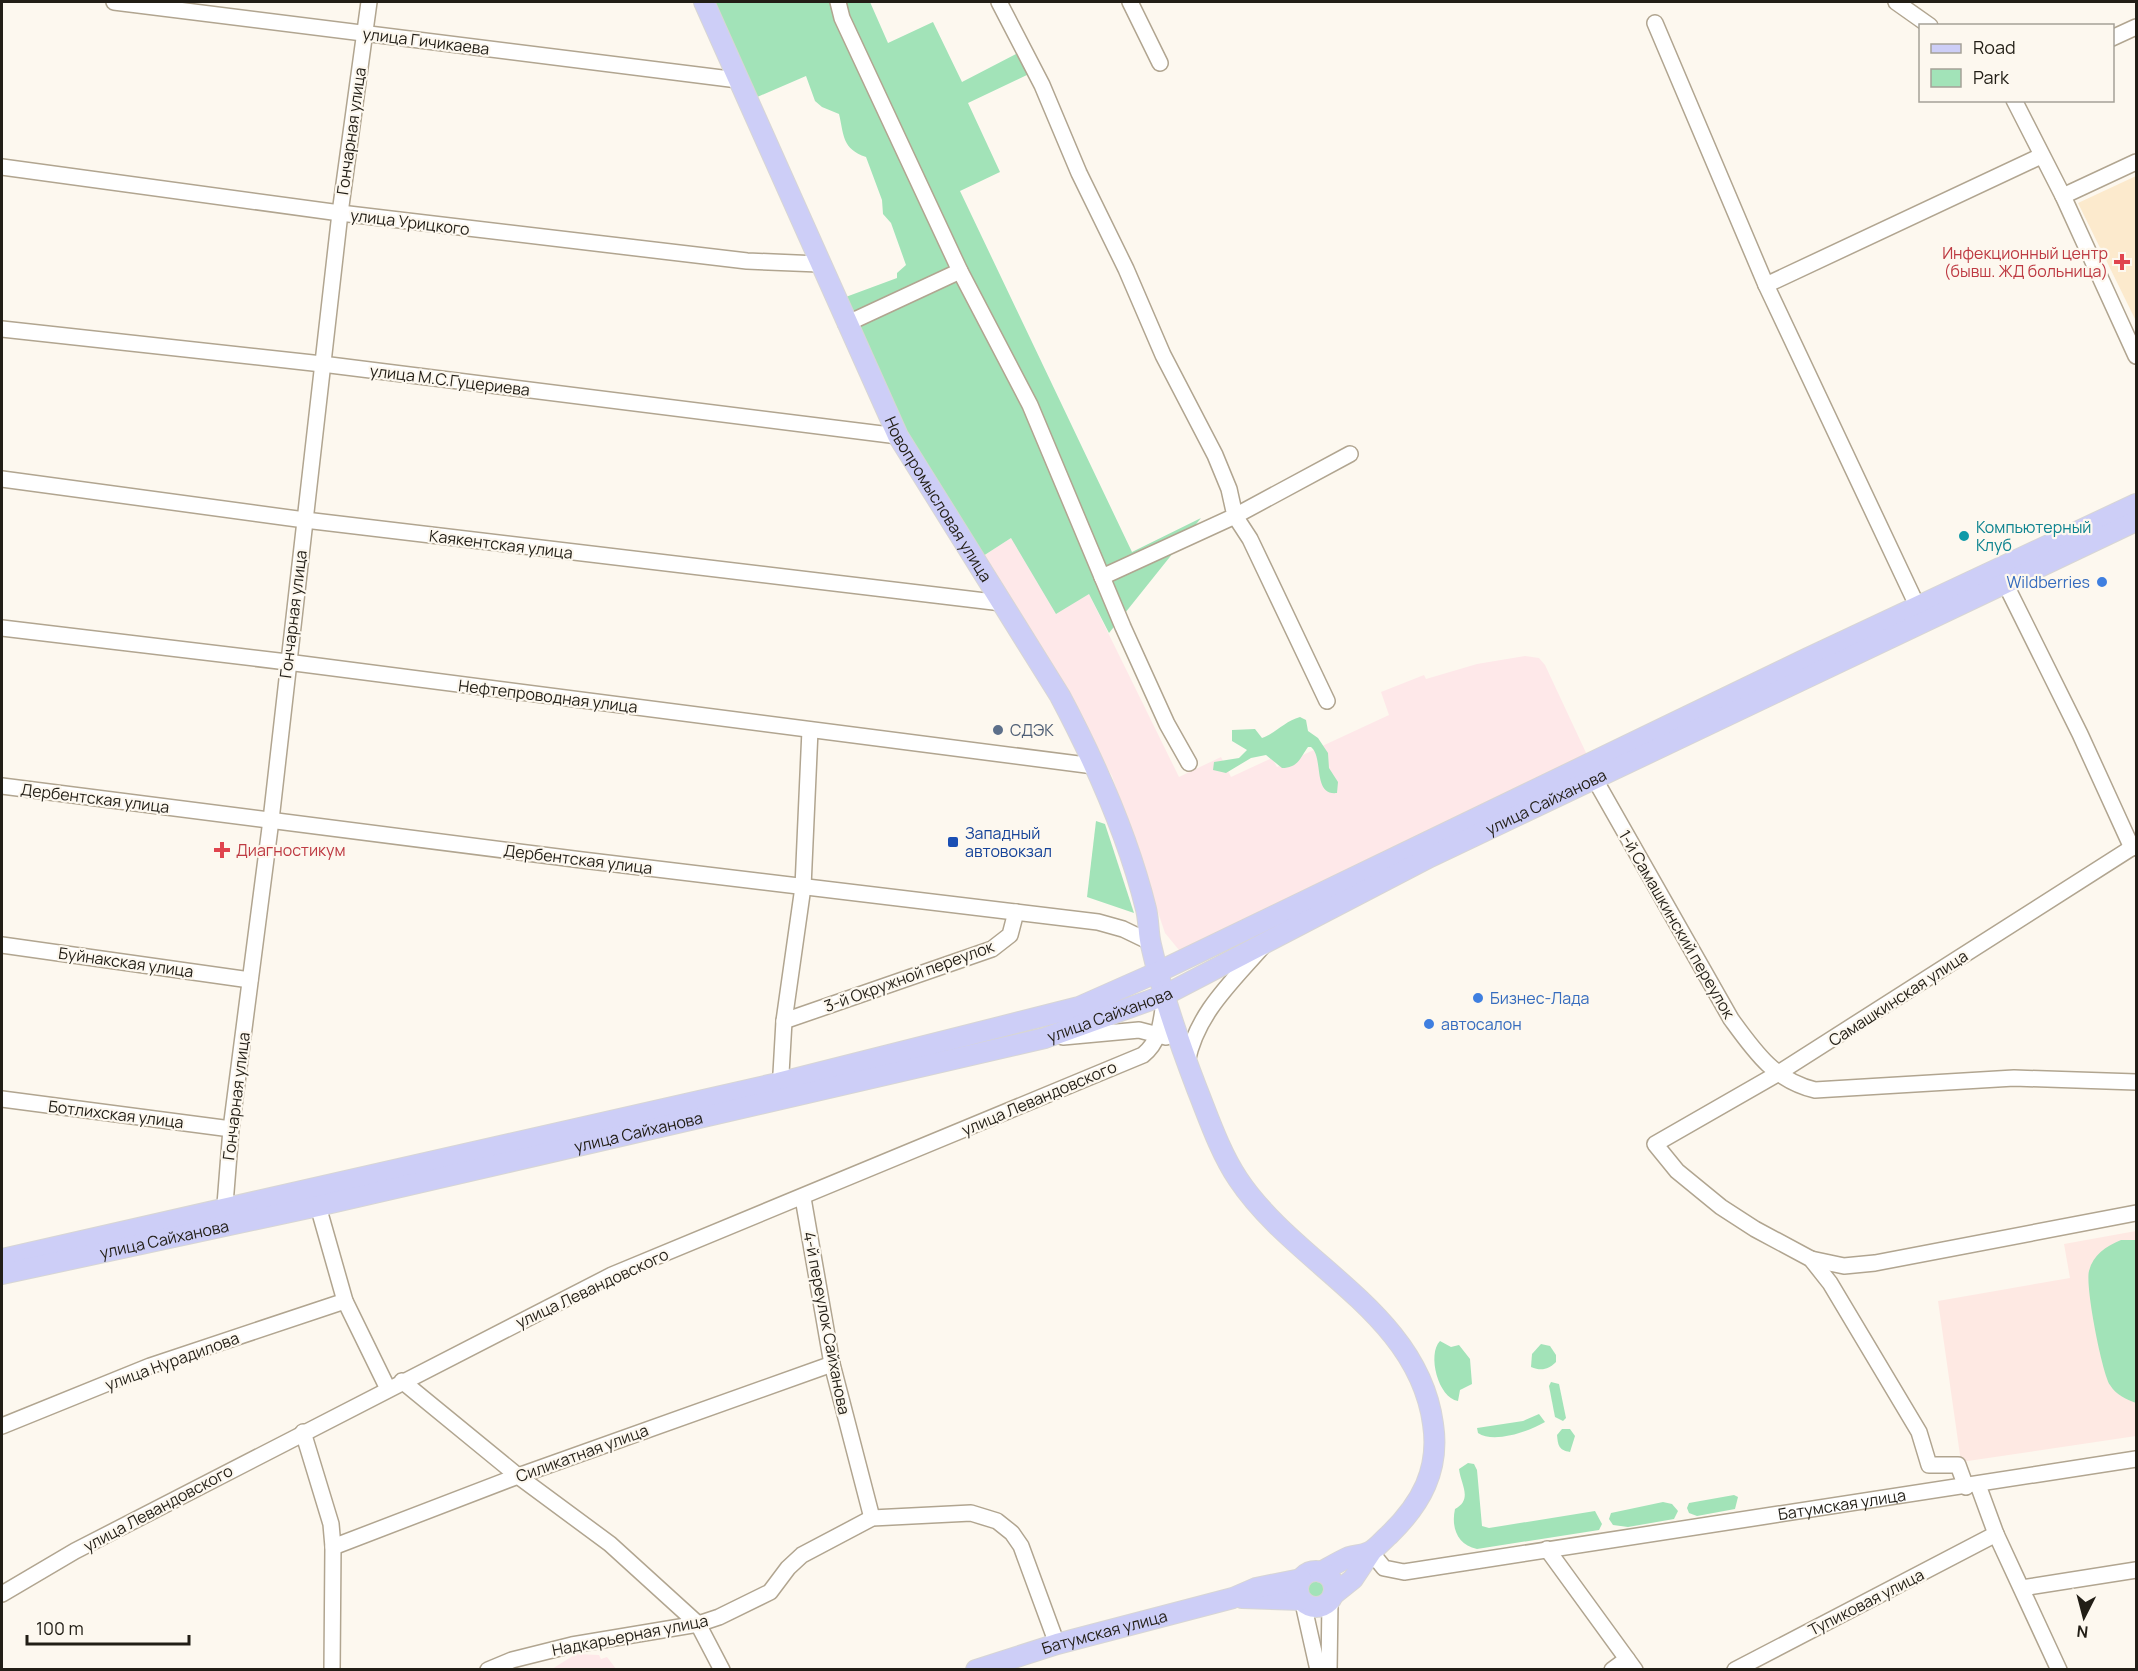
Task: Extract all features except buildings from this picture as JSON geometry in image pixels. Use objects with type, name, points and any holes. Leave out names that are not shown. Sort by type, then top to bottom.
[{"type":"main road","name":"Новопромысловая улица","points":[[704,2],[819,264],[898,435],[1060,696],[1094,766],[1134,869],[1146,911],[1150,942],[1158,972],[1187,1062],[1208,1117],[1237,1178],[1275,1221],[1378,1318],[1408,1358],[1427,1397],[1435,1437],[1431,1476],[1415,1506],[1371,1552]]},
{"type":"main road","points":[[2002,576],[2136,504]]},
{"type":"main road","points":[[1591,772],[2002,576],[2136,521]]},
{"type":"main road","name":"улица Сайханова","points":[[2,1274],[224,1218],[779,1091],[1045,1038],[1165,995],[1591,772]]},
{"type":"main road","name":"улица Сайханова","points":[[2,1259],[224,1218],[318,1206],[779,1091],[1079,1007],[1591,772]]},
{"type":"main road","points":[[1233,1598],[1256,1588],[1301,1579],[1310,1572],[1322,1572],[1349,1557],[1371,1552]]},
{"type":"main road","points":[[1233,1598],[1302,1601],[1317,1608],[1353,1579],[1371,1552]]},
{"type":"main road","points":[[1322,1572],[1331,1579],[1332,1598]]},
{"type":"main road","points":[[1301,1579],[1298,1590],[1302,1601]]},
{"type":"main road","name":"Батумская улица","points":[[976,1670],[1057,1644],[1233,1598]]},
{"type":"street","name":"улица Гичикаева","points":[[114,2],[738,80]]},
{"type":"street","name":"Гончарная улица","points":[[224,1218],[231,1129],[271,820],[287,662],[340,213],[369,2]]},
{"type":"street","points":[[838,2],[842,18],[960,270],[1030,405],[1102,578],[1167,724],[1189,763]]},
{"type":"street","points":[[999,2],[1042,85],[1078,173],[1126,269],[1163,355],[1215,455],[1229,489],[1235,516],[1250,539],[1327,700]]},
{"type":"street","points":[[1130,2],[1160,63]]},
{"type":"street","points":[[1896,2],[1915,7],[1928,24]]},
{"type":"street","points":[[1655,23],[1766,285],[1921,614]]},
{"type":"street","points":[[2114,37],[2136,27]]},
{"type":"street","points":[[2015,102],[2063,196],[2136,356]]},
{"type":"street","points":[[1766,285],[2041,156]]},
{"type":"street","points":[[2063,196],[2136,162]]},
{"type":"street","name":"улица Урицкого","points":[[2,167],[340,213],[747,261],[819,264]]},
{"type":"street","points":[[846,324],[960,270]]},
{"type":"street","name":"улица М.С.Гуцериева","points":[[2,329],[322,364],[898,435]]},
{"type":"street","points":[[1102,578],[1235,516],[1350,454]]},
{"type":"street","name":"Каякентская улица","points":[[2,479],[304,520],[1002,603]]},
{"type":"street","points":[[2002,576],[2134,847]]},
{"type":"street","name":"Нефтепроводная улица","points":[[2,628],[287,662],[1094,766]]},
{"type":"street","points":[[779,1091],[784,1021],[803,886],[810,730]]},
{"type":"street","name":"1-й Самашкинский переулок","points":[[1591,772],[1731,1018],[1777,1074]]},
{"type":"street","name":"Дербентская улица","points":[[2,786],[1098,922],[1123,929],[1150,942]]},
{"type":"street","name":"Самашкинская улица","points":[[1811,1259],[1755,1229],[1721,1207],[1677,1171],[1655,1144],[1777,1074],[2134,847]]},
{"type":"street","name":"3-й Окружной переулок","points":[[784,1021],[992,949],[1010,935],[1016,912]]},
{"type":"street","points":[[1187,1062],[1192,1040],[1200,1022],[1268,941]]},
{"type":"street","name":"Буйнакская улица","points":[[2,945],[250,980]]},
{"type":"street","name":"улица Левандовского","points":[[2,1594],[75,1551],[612,1275],[1143,1055],[1152,1047],[1159,1033],[1165,995]]},
{"type":"street","points":[[1045,1038],[1139,1030],[1159,1033],[1171,1040],[1187,1062]]},
{"type":"street","points":[[1777,1074],[1797,1086],[1815,1090],[2014,1078],[2136,1082]]},
{"type":"street","name":"Ботлихская улица","points":[[2,1099],[231,1129]]},
{"type":"street","name":"4-й переулок Сайханова","points":[[802,1198],[832,1364],[872,1518]]},
{"type":"street","points":[[318,1206],[345,1301],[388,1389]]},
{"type":"street","points":[[1811,1259],[1844,1266],[1875,1263],[2136,1214]]},
{"type":"street","points":[[1811,1259],[1830,1283],[1919,1432],[1929,1465],[1958,1465],[1972,1486],[2059,1670]]},
{"type":"street","name":"улица Нурадилова","points":[[2,1426],[150,1366],[345,1301]]},
{"type":"street","name":"Силикатная улица","points":[[333,1547],[518,1476],[832,1364]]},
{"type":"street","points":[[402,1381],[518,1476],[610,1544],[698,1624],[722,1670]]},
{"type":"street","points":[[303,1432],[328,1506],[333,1547],[332,1670]]},
{"type":"street","name":"Батумская улица","points":[[1371,1552],[1384,1568],[1404,1572],[2136,1459]]},
{"type":"street","name":"Надкарьерная улица","points":[[488,1670],[512,1660],[572,1645],[698,1624],[719,1617],[770,1592],[788,1568],[802,1555],[872,1518],[971,1512],[997,1521],[1012,1533],[1021,1546],[1057,1644]]},
{"type":"street","name":"Тупиковая улица","points":[[1735,1670],[1996,1534]]},
{"type":"street","points":[[1547,1549],[1631,1664],[1612,1670]]},
{"type":"street","points":[[2022,1588],[2136,1570]]},
{"type":"street","points":[[1329,1670],[1332,1598]]},
{"type":"street","points":[[1302,1601],[1318,1670]]},
{"type":"shaded area","name":"Инфекционный центр (бывш. ЖД больница)","points":[[2136,176],[2136,321],[2078,203]]},
{"type":"shaded area","points":[[1011,538],[1089,594],[1179,777],[1221,757],[1231,777],[1272,758],[1277,767],[1389,715],[1381,692],[1424,675],[1426,679],[1477,664],[1525,656],[1539,658],[1545,665],[1588,757],[1183,951],[1179,950],[1165,933],[1112,776],[980,558]]},
{"type":"shaded area","points":[[2136,1231],[2136,1436],[1961,1462],[1938,1301],[2070,1278],[2064,1244]]},
{"type":"shaded area","points":[[576,1654],[599,1655],[601,1659],[607,1657],[616,1669],[552,1669]]},
{"type":"green space","points":[[713,2],[870,2],[888,43],[933,22],[962,82],[1016,54],[1029,74],[968,103],[1000,172],[960,191],[1132,552],[1201,518],[1109,633],[1089,594],[1056,614],[1011,538],[980,558],[902,430],[843,298],[897,278],[897,273],[906,265],[891,223],[883,214],[882,200],[866,157],[852,150],[848,145],[843,135],[839,114],[822,107],[815,101],[806,76],[755,98]]},
{"type":"green space","points":[[1300,717],[1306,720],[1308,731],[1318,738],[1328,753],[1329,768],[1338,782],[1337,793],[1329,792],[1324,788],[1315,752],[1311,747],[1308,747],[1295,764],[1287,768],[1282,768],[1266,755],[1251,758],[1226,773],[1213,770],[1214,762],[1239,758],[1247,750],[1232,741],[1232,730],[1255,729],[1262,738]]},
{"type":"green space","points":[[1096,821],[1105,824],[1134,913],[1087,897]]},
{"type":"green space","points":[[2121,1240],[2136,1240],[2136,1403],[2118,1394],[2110,1385],[2099,1347],[2089,1293],[2089,1271],[2094,1260],[2105,1248]]},
{"type":"green space","points":[[1440,1341],[1451,1347],[1459,1345],[1470,1359],[1472,1384],[1460,1390],[1458,1401],[1445,1392],[1437,1375],[1435,1355]]},
{"type":"green space","points":[[1541,1344],[1550,1346],[1556,1355],[1556,1362],[1550,1367],[1538,1369],[1531,1367],[1532,1354]]},
{"type":"green space","points":[[1551,1382],[1559,1384],[1566,1418],[1563,1421],[1555,1417],[1549,1386]]},
{"type":"green space","points":[[1539,1414],[1545,1422],[1512,1435],[1493,1437],[1478,1433],[1477,1428],[1523,1421]]},
{"type":"green space","points":[[1562,1429],[1570,1429],[1575,1436],[1570,1452],[1561,1449],[1559,1445],[1557,1435]]},
{"type":"green space","points":[[1468,1463],[1474,1464],[1477,1470],[1482,1526],[1489,1528],[1595,1511],[1602,1524],[1599,1530],[1477,1549],[1470,1547],[1460,1539],[1454,1522],[1455,1509],[1464,1501],[1465,1496],[1459,1469]]},
{"type":"green space","points":[[1734,1495],[1738,1497],[1735,1509],[1697,1516],[1689,1513],[1687,1508],[1689,1503]]},
{"type":"green space","points":[[1663,1502],[1672,1504],[1678,1511],[1674,1519],[1628,1527],[1613,1525],[1609,1519],[1611,1513]]},
{"type":"green space","points":[[1317,1577],[1325,1581],[1329,1589],[1325,1597],[1317,1601],[1309,1597],[1305,1589],[1309,1581]]},
{"type":"place","name":"Инфекционный центр (бывш. ЖД больница)","points":[[2122,262]]},
{"type":"place","name":"Компьютерный Клуб","points":[[1964,536]]},
{"type":"place","name":"Wildberries","points":[[2102,582]]},
{"type":"place","name":"СДЭК","points":[[998,730]]},
{"type":"place","name":"Западный автовокзал","points":[[953,842]]},
{"type":"place","name":"Диагностикум","points":[[222,850]]},
{"type":"place","name":"Бизнес-Лада","points":[[1478,998]]},
{"type":"place","name":"автосалон","points":[[1429,1024]]}]
